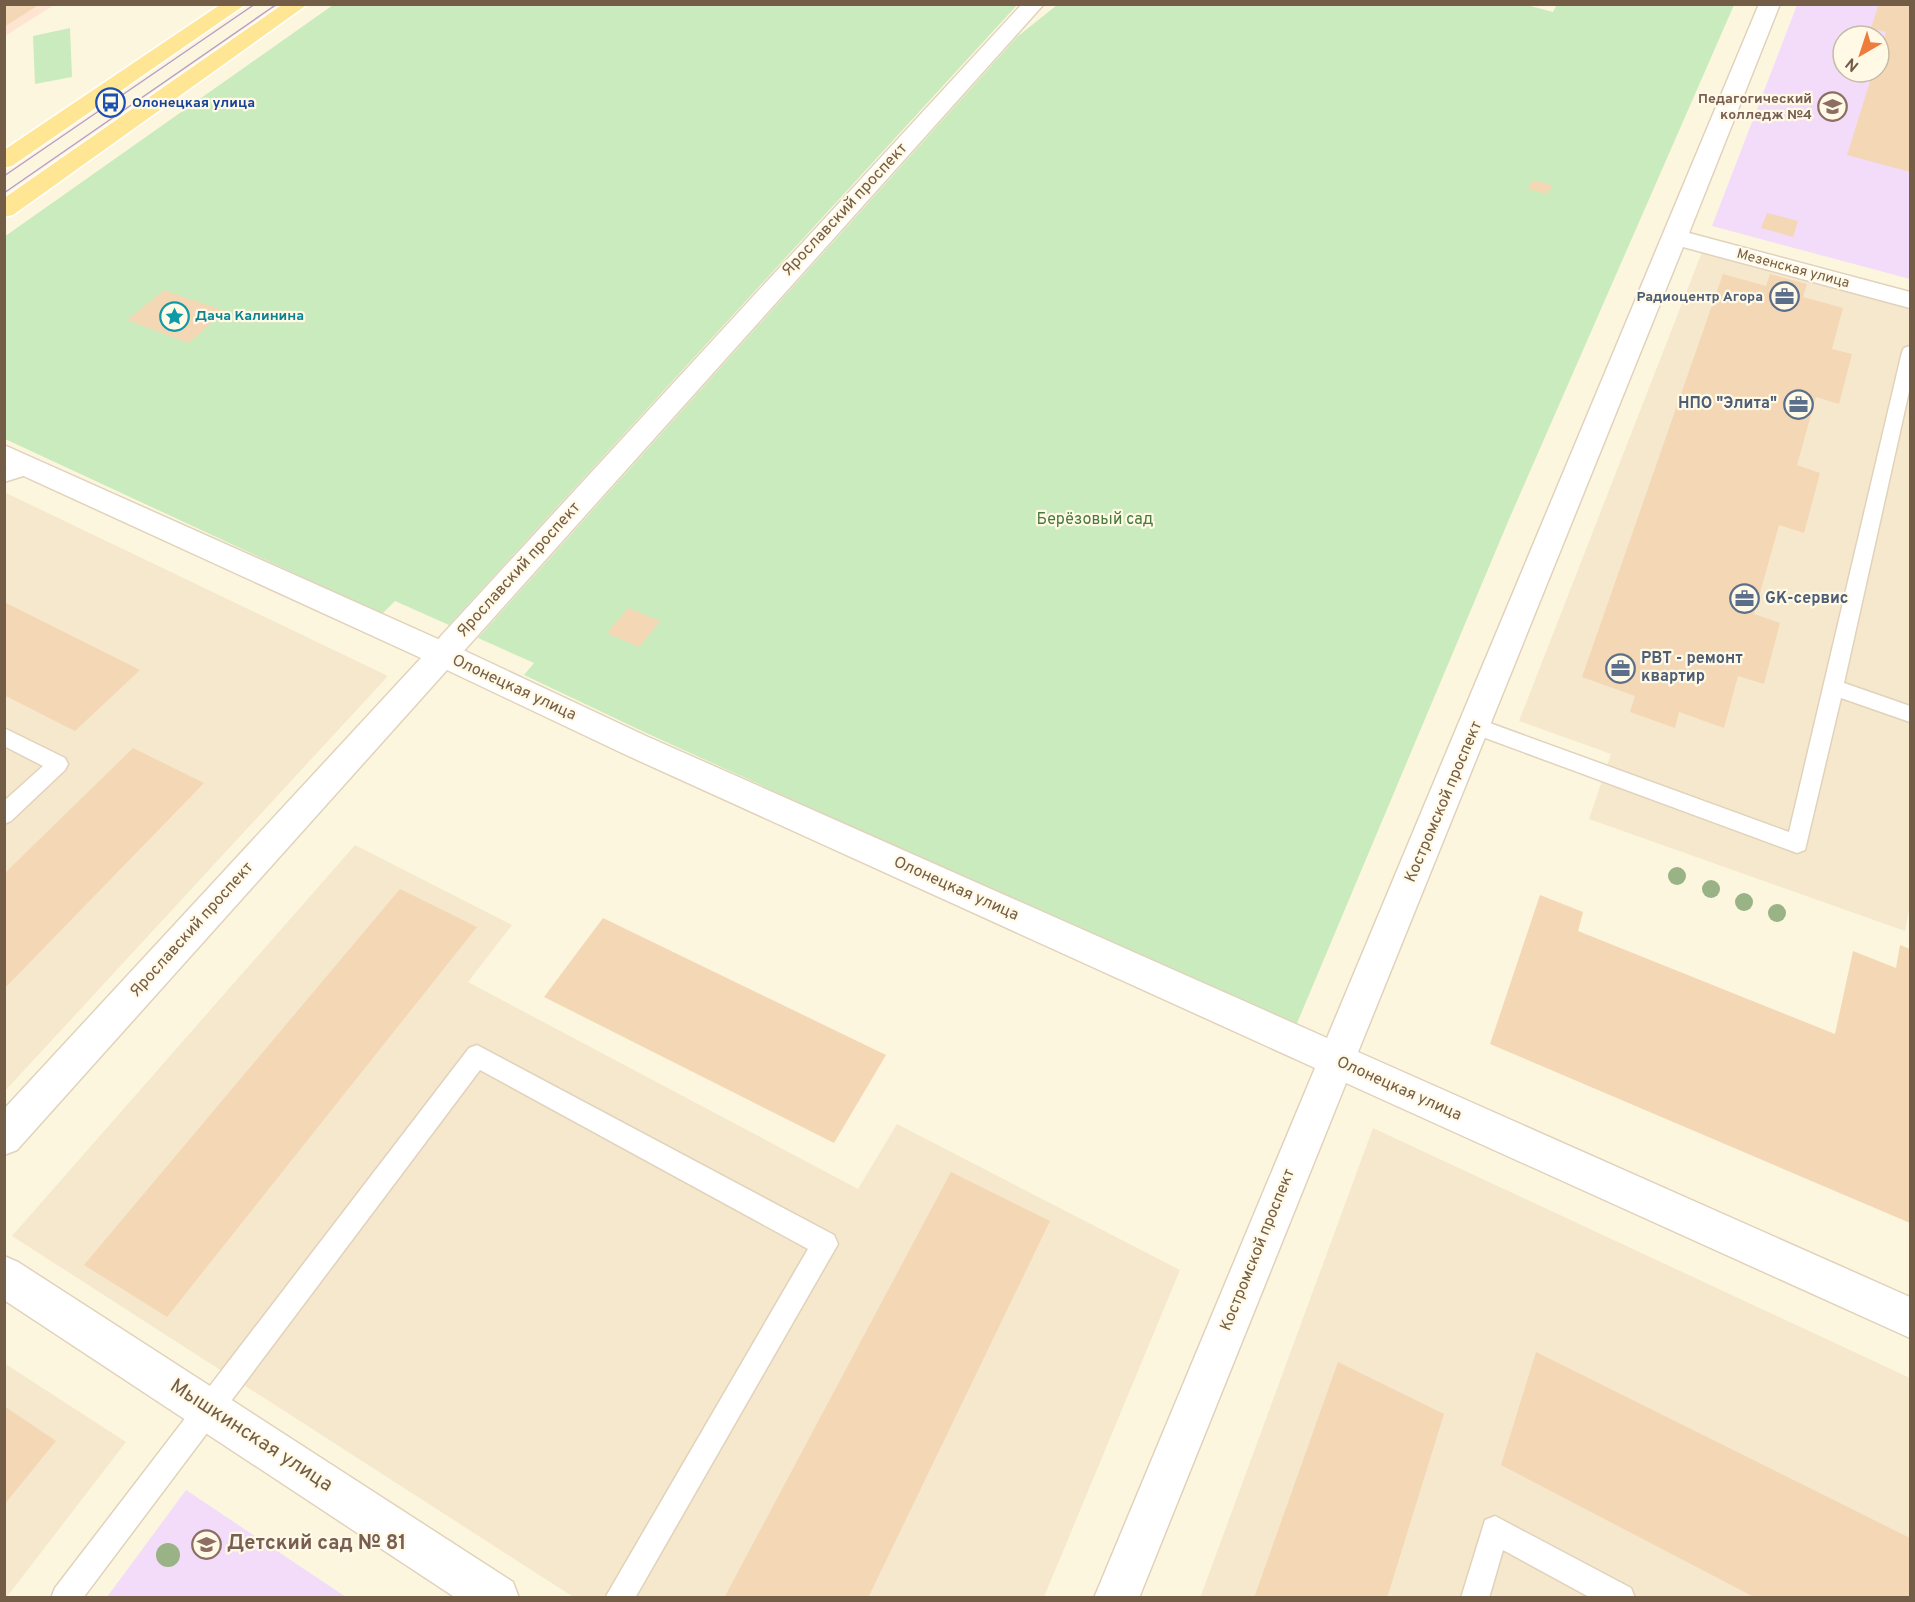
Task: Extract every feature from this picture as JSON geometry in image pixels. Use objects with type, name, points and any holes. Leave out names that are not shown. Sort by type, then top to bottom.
[{"type":"main road","points":[[4,161],[236,4]]},
{"type":"main road","points":[[4,210],[298,4]]},
{"type":"street","name":"Ярославский проспект","points":[[4,1137],[785,274],[1034,4]]},
{"type":"street","name":"Костромской проспект","points":[[1116,1598],[1335,1061],[1476,726],[1770,4]]},
{"type":"street","name":"Мезенская улица","points":[[1675,237],[1911,300]]},
{"type":"street","name":"Олонецкая улица","points":[[14,466],[447,650],[635,745],[1911,1318]]},
{"type":"street","name":"Мышкинская улица","points":[[4,1276],[208,1407],[497,1598]]},
{"type":"lane","points":[[1476,726],[1797,844],[1911,352]]},
{"type":"lane","points":[[1834,688],[1911,714]]},
{"type":"lane","points":[[4,736],[58,764],[4,815]]},
{"type":"lane","points":[[65,1598],[477,1056],[825,1244],[619,1598]]},
{"type":"lane","points":[[1475,1598],[1495,1530],[1621,1598]]},
{"type":"shaded area","points":[[5,5],[54,5],[5,36]]},
{"type":"shaded area","name":"Педагогический колледж №4","points":[[1797,5],[1910,5],[1910,279],[1712,226]]},
{"type":"shaded area","points":[[1702,252],[1910,309],[1910,905],[1905,931],[1589,819],[1611,754],[1519,721]]},
{"type":"shaded area","points":[[4,492],[388,676],[5,1091],[4,1091]]},
{"type":"shaded area","points":[[355,845],[512,925],[468,982],[858,1189],[897,1124],[1180,1270],[1044,1597],[575,1598],[12,1236]]},
{"type":"shaded area","points":[[1373,1128],[1910,1378],[1910,1597],[1200,1598]]},
{"type":"shaded area","points":[[4,1363],[126,1442],[6,1598],[4,1597]]},
{"type":"shaded area","name":"Детский сад № 81","points":[[186,1490],[346,1597],[107,1597]]},
{"type":"green space","points":[[1018,4],[449,625],[395,601],[382,614],[5,439],[4,237],[333,5]]},
{"type":"green space","name":"Берёзовый сад","points":[[1523,4],[1553,12],[1557,4],[1734,5],[1510,517],[1295,1028],[644,732],[524,675],[534,663],[478,638],[1017,37],[1057,5]]},
{"type":"green space","points":[[70,28],[72,77],[35,84],[33,36]]},
{"type":"building","points":[[4,4],[40,4],[4,27]]},
{"type":"building","points":[[1879,4],[1910,4],[1910,172],[1847,155],[1869,84],[1891,84],[1891,24],[1872,24]]},
{"type":"building","points":[[1533,180],[1552,185],[1548,194],[1528,189]]},
{"type":"building","points":[[1767,213],[1798,221],[1793,237],[1761,228]]},
{"type":"building","points":[[1723,274],[1766,286],[1770,274],[1807,284],[1803,297],[1843,308],[1832,349],[1852,354],[1839,404],[1816,397],[1797,465],[1820,473],[1804,533],[1779,525],[1754,614],[1780,623],[1764,684],[1738,676],[1724,728],[1679,712],[1675,728],[1630,712],[1635,696],[1582,677]]},
{"type":"building","points":[[164,290],[225,311],[189,343],[127,320]]},
{"type":"building","points":[[4,602],[140,670],[75,731],[61,724],[4,695]]},
{"type":"building","points":[[628,608],[660,621],[639,647],[607,633]]},
{"type":"building","points":[[133,748],[204,783],[4,989],[4,874]]},
{"type":"building","points":[[400,889],[477,927],[167,1317],[84,1265]]},
{"type":"building","points":[[1540,895],[1583,912],[1578,931],[1835,1034],[1853,951],[1896,968],[1900,945],[1910,949],[1910,1223],[1490,1044]]},
{"type":"building","points":[[603,918],[886,1055],[834,1143],[544,997]]},
{"type":"building","points":[[951,1172],[1050,1221],[868,1598],[724,1598]]},
{"type":"building","points":[[1536,1352],[1910,1538],[1910,1598],[1756,1598],[1501,1465]]},
{"type":"building","points":[[1338,1362],[1444,1414],[1387,1598],[1254,1598]]},
{"type":"building","points":[[4,1406],[56,1441],[4,1505]]},
{"type":"tram line","points":[[4,176],[255,4]]},
{"type":"tram line","points":[[4,193],[277,4]]},
{"type":"place","name":"Олонецкая улица","points":[[111,103]]},
{"type":"place","name":"Педагогический колледж №4","points":[[1833,107]]},
{"type":"place","name":"Радиоцентр Агора","points":[[1784,297]]},
{"type":"place","name":"Дача Калинина","points":[[174,316]]},
{"type":"place","name":"НПО \"Элита\"","points":[[1798,404]]},
{"type":"place","name":"GK-сервис","points":[[1744,599]]},
{"type":"place","name":"РВТ - ремонт квартир","points":[[1620,668]]},
{"type":"place","name":"Детский сад № 81","points":[[206,1544]]}]
